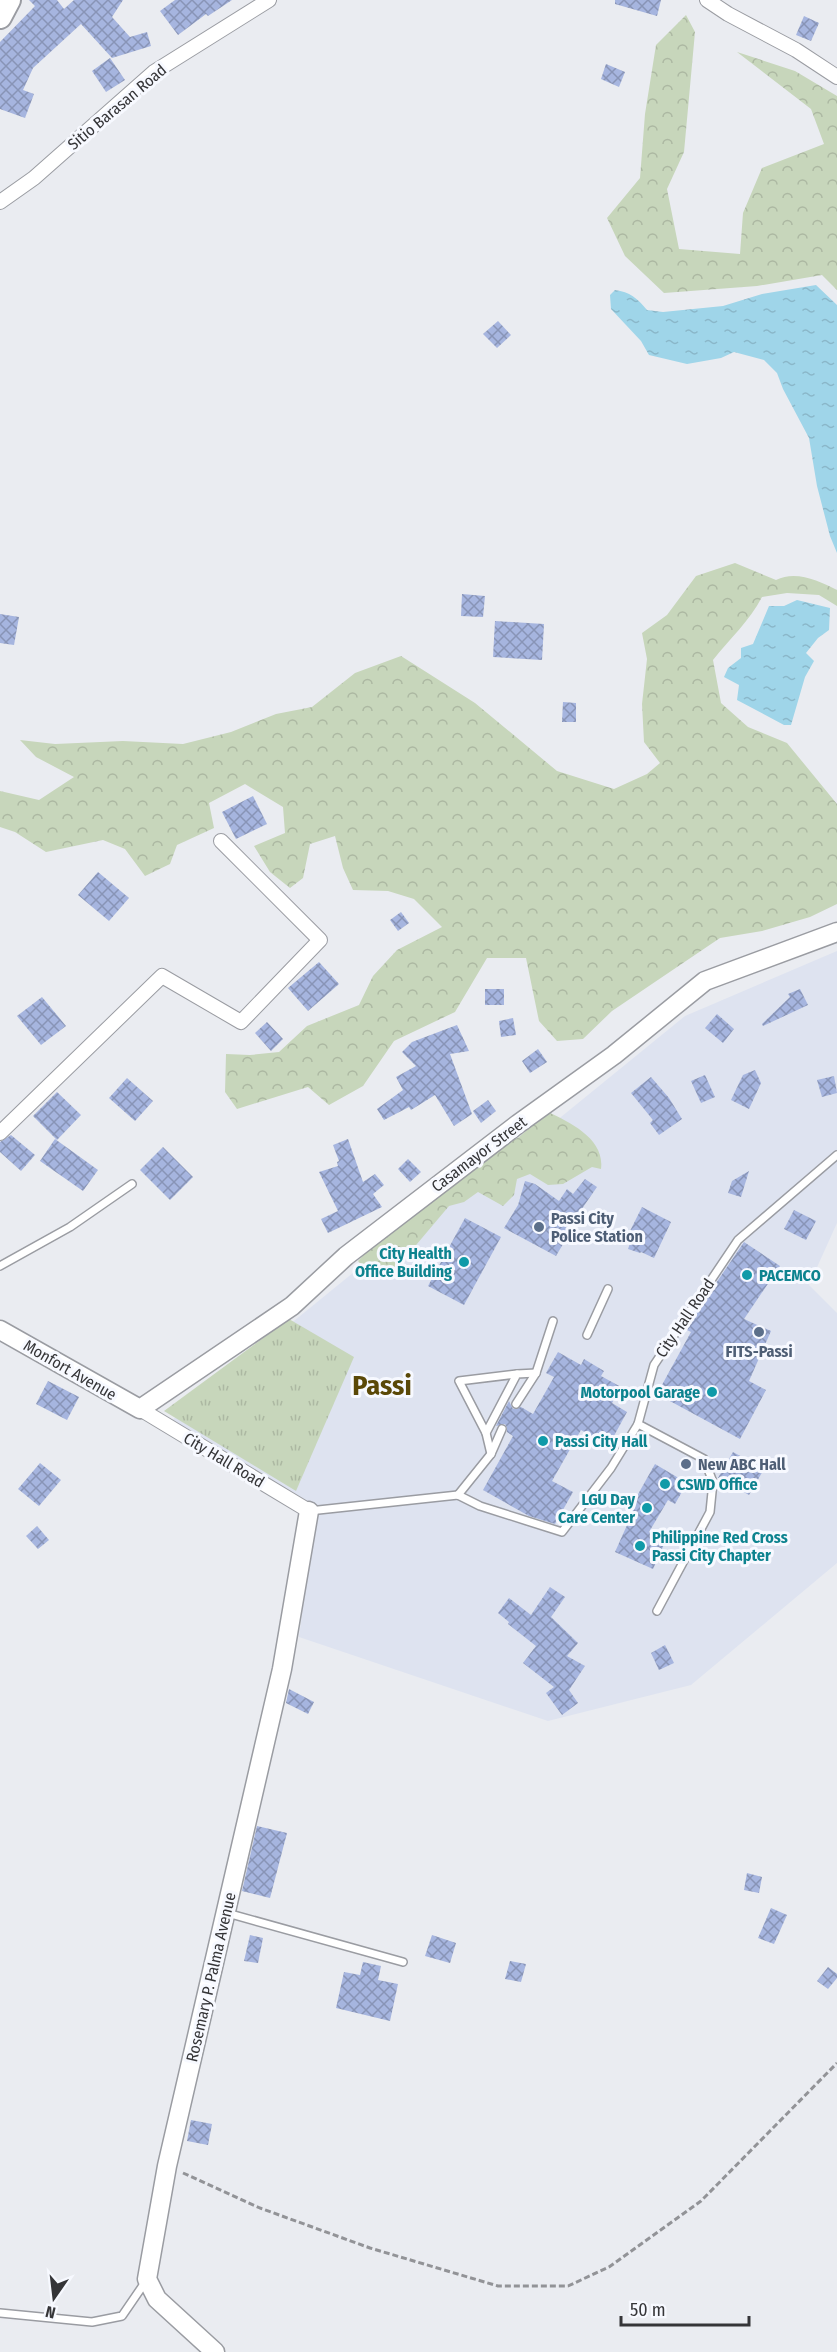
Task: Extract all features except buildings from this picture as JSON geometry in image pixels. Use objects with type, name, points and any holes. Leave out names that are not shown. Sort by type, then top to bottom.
[{"type":"highway","points":[[0,17],[9,0]]},
{"type":"street","name":"Sitio Barasan Road","points":[[0,202],[34,178],[154,72],[269,0]]},
{"type":"street","points":[[707,0],[728,14],[796,50],[837,77]]},
{"type":"street","points":[[0,1133],[162,976],[241,1022],[320,940],[221,841]]},
{"type":"street","name":"Casamayor Street","points":[[140,1410],[292,1306],[346,1256],[518,1124],[614,1055],[705,981],[837,932]]},
{"type":"street","name":"Monfort Avenue","points":[[0,1330],[140,1410]]},
{"type":"street","name":"City Hall Road","points":[[140,1410],[309,1511]]},
{"type":"street","name":"Rosemary P. Palma Avenue","points":[[147,2279],[168,2166],[282,1669],[309,1511]]},
{"type":"street","points":[[147,2279],[157,2300],[215,2352]]},
{"type":"lane","name":"City Hall Road","points":[[458,1495],[480,1506],[562,1532],[611,1468],[638,1424],[654,1365],[738,1240],[837,1155]]},
{"type":"lane","points":[[0,1266],[70,1227],[132,1184]]},
{"type":"lane","points":[[587,1335],[608,1289]]},
{"type":"lane","points":[[516,1404],[536,1372],[553,1321]]},
{"type":"lane","points":[[491,1454],[486,1433],[459,1381],[536,1372]]},
{"type":"lane","points":[[486,1433],[517,1374]]},
{"type":"lane","points":[[638,1424],[704,1459],[713,1482],[710,1512],[657,1611]]},
{"type":"lane","points":[[309,1511],[458,1495],[491,1454],[502,1430]]},
{"type":"lane","points":[[226,1913],[403,1962]]},
{"type":"lane","name":"Rosemary P. Palma Avenue","points":[[0,2313],[92,2322],[122,2316],[147,2279]]},
{"type":"path","points":[[168,2166],[260,2208],[370,2248],[498,2286],[568,2286],[609,2267],[702,2201],[837,2063]]},
{"type":"shaded area","points":[[837,951],[837,1223],[809,1285],[837,1313],[837,1563],[691,1685],[548,1721],[299,1637],[316,1506],[171,1421],[359,1268],[545,1130],[685,1016]]},
{"type":"green space","points":[[686,15],[695,32],[684,152],[667,189],[679,249],[740,254],[743,213],[762,168],[824,144],[811,109],[737,52],[795,71],[837,96],[837,290],[822,275],[757,286],[664,293],[625,256],[607,218],[640,178],[645,114],[656,45]]},
{"type":"green space","points":[[735,563],[776,580],[799,576],[837,590],[837,606],[819,595],[787,593],[762,597],[745,622],[713,660],[721,703],[748,727],[787,743],[837,804],[837,904],[810,917],[762,931],[720,938],[612,1011],[583,1039],[557,1041],[539,1021],[526,958],[487,958],[455,1012],[394,1041],[363,1086],[329,1105],[308,1087],[237,1109],[225,1092],[226,1054],[250,1055],[279,1052],[307,1026],[359,1005],[373,976],[397,950],[442,927],[414,899],[388,891],[353,890],[343,868],[335,836],[310,844],[303,878],[290,888],[270,872],[254,846],[285,833],[283,807],[245,784],[209,803],[214,828],[177,845],[170,864],[145,876],[125,849],[103,840],[46,852],[15,832],[0,827],[0,791],[39,800],[74,777],[36,757],[20,740],[55,744],[123,741],[183,744],[231,732],[276,714],[312,707],[355,673],[401,656],[475,703],[557,771],[614,789],[647,774],[660,763],[644,742],[642,704],[647,659],[642,633],[667,615],[696,576]]},
{"type":"green space","points":[[548,1112],[585,1133],[598,1149],[601,1169],[592,1167],[563,1184],[548,1185],[530,1174],[517,1179],[514,1195],[503,1206],[478,1192],[464,1202],[449,1206],[395,1270],[373,1278],[358,1261],[370,1248],[470,1164],[519,1137]]},
{"type":"green space","points":[[289,1319],[354,1357],[296,1491],[164,1411]]},
{"type":"water","points":[[816,285],[837,305],[837,553],[830,536],[817,486],[809,438],[777,373],[764,360],[734,352],[721,358],[687,364],[649,355],[641,341],[611,309],[610,295],[615,290],[633,296],[647,310],[663,312],[723,306],[762,294]]},
{"type":"water","points":[[797,600],[830,608],[829,630],[818,638],[806,653],[814,661],[805,677],[791,725],[784,725],[737,700],[739,685],[724,677],[728,668],[741,658],[741,648],[753,644],[769,606],[784,606]]},
{"type":"place","name":"Passi City Police Station","points":[[539,1227]]},
{"type":"place","name":"City Health Office Building","points":[[464,1262]]},
{"type":"place","name":"PACEMCO","points":[[747,1275]]},
{"type":"place","name":"FITS-Passi","points":[[759,1332]]},
{"type":"place","name":"Motorpool Garage","points":[[712,1392]]},
{"type":"place","name":"Passi City Hall","points":[[543,1441]]},
{"type":"place","name":"New ABC Hall","points":[[686,1464]]},
{"type":"place","name":"CSWD Office","points":[[665,1484]]},
{"type":"place","name":"LGU Day Care Center","points":[[647,1508]]},
{"type":"place","name":"Philippine Red Cross Passi City Chapter","points":[[640,1546]]},
{"type":"district","name":"Passi","points":[[382,1385]]}]
